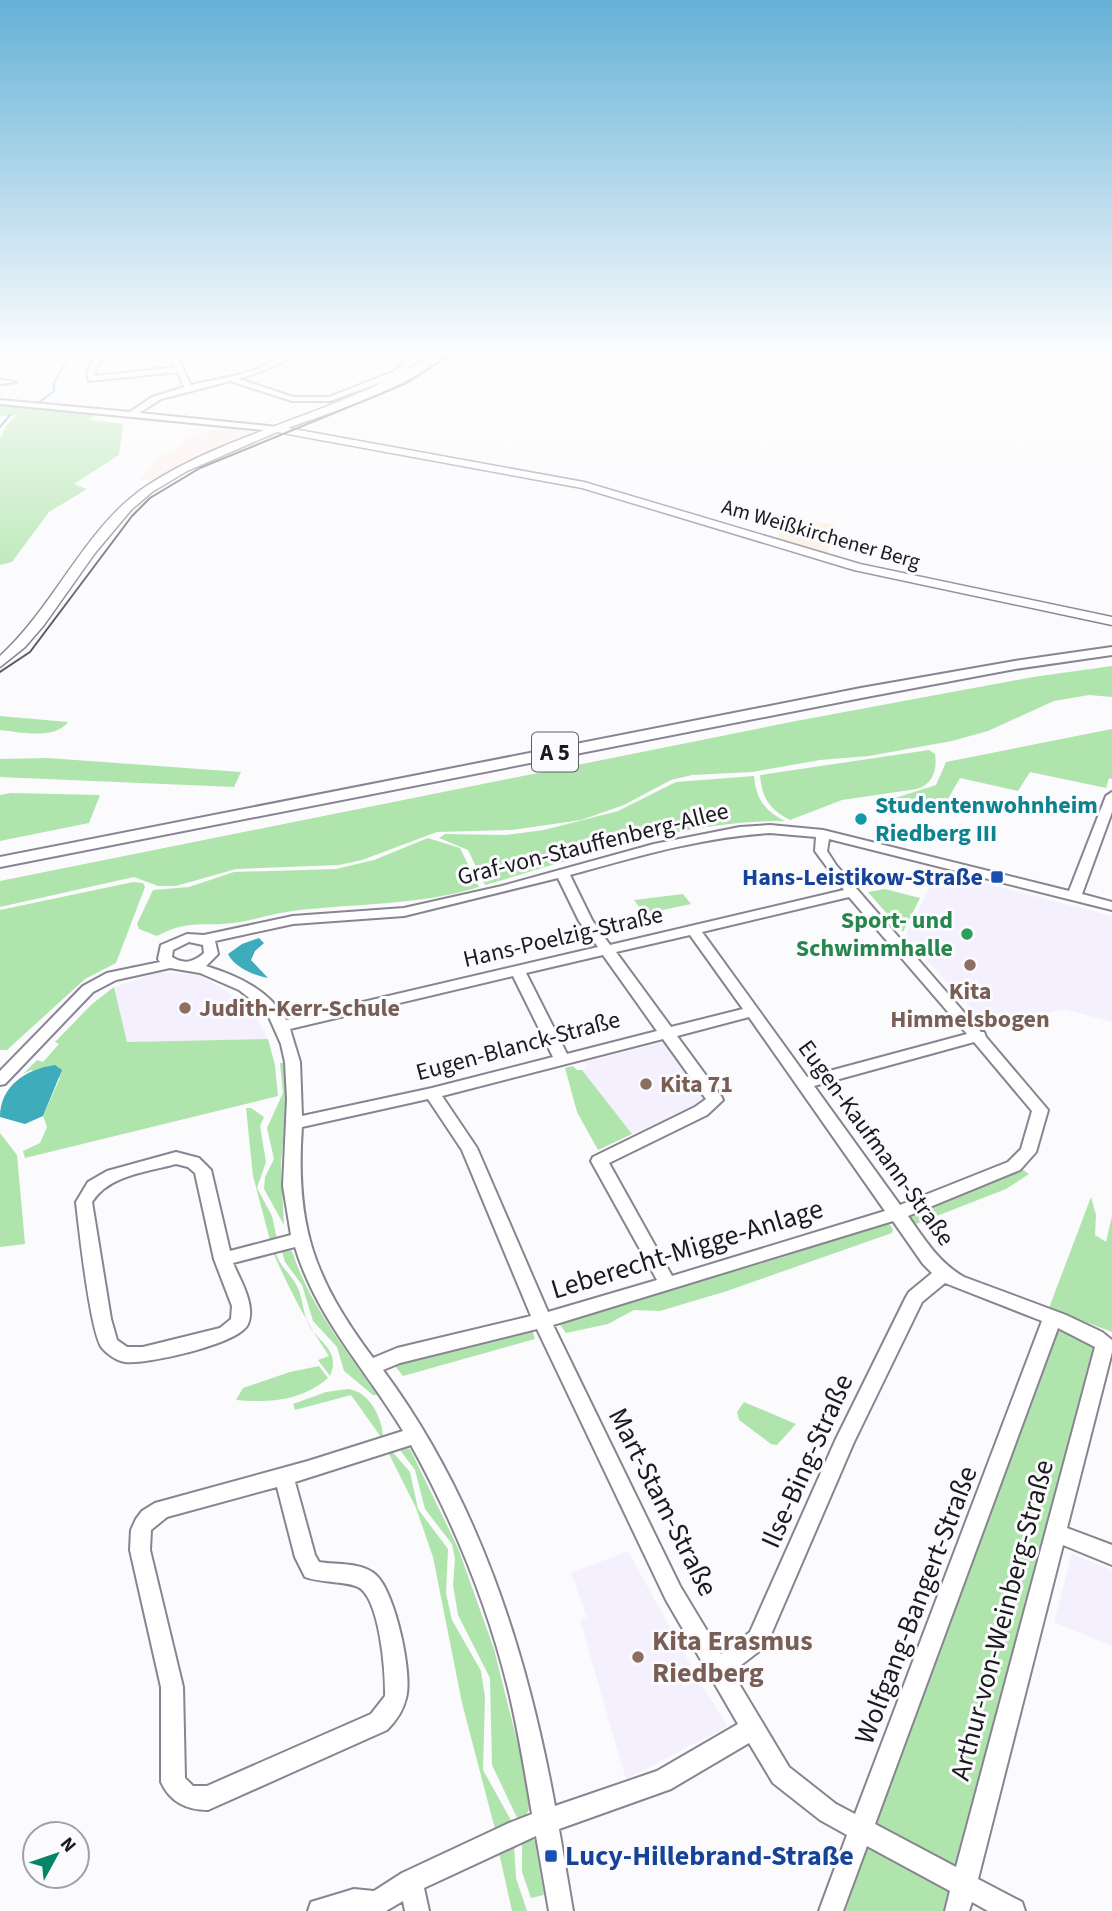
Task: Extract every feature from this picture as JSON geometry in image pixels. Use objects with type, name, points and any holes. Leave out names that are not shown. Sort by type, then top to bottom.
[{"type":"highway","name":"A 5","points":[[0,850],[934,668],[1112,641]]},
{"type":"highway","name":"A 5","points":[[0,862],[861,692],[1015,664],[1112,651]]},
{"type":"main road","points":[[0,663],[30,633],[133,502],[188,467],[243,443]]},
{"type":"main road","name":"Am Weißkirchener Berg","points":[[353,443],[584,485],[858,567],[1112,621]]},
{"type":"street","points":[[1074,897],[1112,796]]},
{"type":"street","name":"Graf-von-Stauffenberg-Allee","points":[[0,1080],[88,989],[102,980],[167,959],[192,966],[208,949],[247,930],[293,920],[404,912],[654,848],[740,831],[785,829],[823,834],[1112,906]]},
{"type":"street","points":[[802,1084],[979,1036],[853,892],[821,851],[823,834]]},
{"type":"street","points":[[562,873],[586,921],[605,950],[715,1100],[713,1104],[599,1161],[668,1284]]},
{"type":"street","name":"Hans-Poelzig-Straße","points":[[282,1026],[853,892]]},
{"type":"street","name":"Eugen-Kaufmann-Straße","points":[[693,929],[929,1259],[944,1274],[958,1282],[1101,1339],[1105,1344]]},
{"type":"street","name":"Graf-von-Stauffenberg-Allee","points":[[167,959],[171,944],[178,940],[208,949]]},
{"type":"street","points":[[208,949],[230,979]]},
{"type":"street","points":[[192,966],[230,979],[260,998],[282,1026],[294,1071],[296,1123],[291,1172],[293,1209],[312,1274],[330,1311],[371,1367],[415,1435],[449,1499],[492,1601],[525,1709],[561,1911]]},
{"type":"street","points":[[518,971],[562,1059]]},
{"type":"street","name":"Eugen-Blanck-Straße","points":[[296,1123],[432,1093],[666,1031],[751,1012]]},
{"type":"street","name":"Leberecht-Migge-Anlage","points":[[371,1367],[397,1356],[544,1320],[668,1284],[896,1214],[1014,1167],[1028,1152],[1040,1118],[1040,1110],[979,1036]]},
{"type":"street","name":"Mart-Stam-Straße","points":[[432,1093],[479,1169],[550,1339],[673,1593],[781,1774],[828,1812],[1013,1911]]},
{"type":"street","points":[[176,1158],[193,1162],[203,1170],[223,1259],[241,1306],[240,1322],[225,1334],[204,1340],[143,1355],[123,1354],[109,1344],[102,1319],[84,1202],[94,1186],[113,1174],[176,1158]]},
{"type":"street","points":[[223,1259],[301,1239]]},
{"type":"street","name":"Ilse-Bing-Straße","points":[[719,1669],[758,1639],[845,1441],[915,1297],[944,1274]]},
{"type":"street","name":"Wolfgang-Bangert-Straße","points":[[831,1911],[1052,1319]]},
{"type":"street","name":"Arthur-von-Weinberg-Straße","points":[[957,1911],[1105,1344]]},
{"type":"street","points":[[284,1477],[305,1558],[312,1570],[335,1576],[354,1575],[368,1581],[379,1598],[398,1676],[396,1698],[390,1713],[379,1722],[208,1798],[192,1799],[181,1794],[173,1782],[172,1687],[140,1550],[139,1531],[148,1517],[162,1509],[284,1477],[415,1435]]},
{"type":"street","points":[[1055,1533],[1112,1555]]},
{"type":"street","points":[[320,1911],[354,1901],[373,1907],[411,1882],[546,1820],[663,1781],[753,1728]]},
{"type":"street","points":[[411,1882],[417,1911]]},
{"type":"shaded area","points":[[183,443],[230,443],[154,481],[140,480],[159,456]]},
{"type":"shaded area","points":[[784,519],[835,524],[827,555],[777,540]]},
{"type":"shaded area","points":[[938,871],[1112,916],[1112,1022],[1064,1009],[990,1028],[905,937]]},
{"type":"shaded area","name":"Judith-Kerr-Schule","points":[[160,972],[199,975],[226,991],[254,1012],[268,1039],[127,1042],[114,987]]},
{"type":"shaded area","name":"Kita 71","points":[[668,1041],[707,1099],[632,1134],[582,1070],[587,1068],[585,1062]]},
{"type":"shaded area","name":"Kita Erasmus Riedberg","points":[[628,1551],[726,1727],[626,1779],[580,1620],[587,1617],[571,1573]]},
{"type":"shaded area","points":[[1072,1554],[1112,1570],[1112,1646],[1054,1622]]},
{"type":"green space","points":[[0,443],[121,443],[119,455],[74,484],[87,489],[49,512],[12,562],[0,565]]},
{"type":"green space","points":[[1112,666],[1112,697],[1089,695],[1054,701],[988,731],[952,741],[869,756],[820,760],[752,772],[692,775],[671,780],[624,805],[581,820],[512,830],[437,832],[362,860],[339,865],[236,869],[176,886],[158,886],[134,877],[0,907],[0,881],[796,721],[1033,677]]},
{"type":"green space","points":[[0,716],[68,722],[55,731],[27,733],[0,730]]},
{"type":"green space","points":[[1112,729],[1112,779],[1109,778],[1106,788],[1030,772],[1018,791],[960,778],[943,808],[895,798],[936,785],[946,762]]},
{"type":"green space","points":[[929,750],[935,754],[935,771],[931,780],[923,786],[842,800],[790,820],[768,802],[761,783],[760,775]]},
{"type":"green space","points":[[48,758],[241,772],[234,787],[0,777],[0,759]]},
{"type":"green space","points":[[754,776],[763,803],[785,821],[747,822],[671,833],[485,885],[468,850],[439,838],[445,834],[506,835],[544,830],[618,811],[676,782]]},
{"type":"green space","points":[[0,795],[100,795],[89,823],[0,841]]},
{"type":"green space","points":[[428,838],[460,848],[479,887],[433,898],[293,911],[228,924],[189,925],[157,936],[139,929],[137,924],[153,890],[189,887],[234,872],[336,869],[374,860]]},
{"type":"green space","points":[[133,882],[143,883],[145,887],[116,963],[85,979],[7,1050],[0,1050],[0,910]]},
{"type":"green space","points":[[885,889],[920,898],[903,932],[868,892]]},
{"type":"green space","points":[[683,894],[691,904],[644,914],[634,900]]},
{"type":"green space","points":[[114,987],[127,1042],[268,1039],[275,1065],[278,1096],[25,1158],[23,1151],[40,1143],[47,1127],[43,1116],[60,1078],[31,1070],[23,1074],[37,1060],[43,1062],[59,1044],[55,1042],[92,1004]]},
{"type":"green space","points":[[280,1063],[283,1063],[287,1097],[281,1164],[284,1225],[264,1189],[265,1177],[274,1159],[267,1128],[283,1093]]},
{"type":"green space","points":[[573,1066],[582,1070],[632,1134],[598,1150],[577,1112],[565,1068]]},
{"type":"green space","points":[[246,1108],[251,1108],[264,1117],[260,1126],[266,1162],[257,1188],[272,1216],[277,1239],[271,1244],[253,1176]]},
{"type":"green space","points":[[0,1133],[17,1155],[25,1244],[0,1247]]},
{"type":"green space","points":[[1023,1170],[1029,1174],[1006,1189],[916,1224],[911,1221],[909,1214]]},
{"type":"green space","points":[[1091,1197],[1096,1215],[1095,1235],[1106,1242],[1112,1216],[1112,1332],[1049,1308]]},
{"type":"green space","points":[[888,1222],[893,1229],[892,1233],[727,1291],[660,1311],[634,1310],[608,1324],[566,1333],[558,1322],[780,1258]]},
{"type":"green space","points":[[281,1249],[292,1251],[318,1308],[377,1395],[373,1395],[344,1371],[337,1347],[313,1321],[302,1285],[285,1262]]},
{"type":"green space","points":[[275,1251],[298,1288],[307,1320],[279,1266],[273,1252]]},
{"type":"green space","points":[[532,1329],[535,1339],[403,1376],[395,1366]]},
{"type":"green space","points":[[1063,1330],[1092,1340],[1099,1352],[950,1911],[845,1911],[1054,1332]]},
{"type":"green space","points":[[314,1332],[331,1354],[333,1367],[330,1376],[318,1360],[329,1356]]},
{"type":"green space","points":[[319,1366],[328,1378],[307,1392],[285,1399],[236,1400],[243,1388],[290,1372]]},
{"type":"green space","points":[[348,1389],[363,1395],[374,1408],[381,1424],[383,1440],[351,1395],[295,1410],[293,1404],[326,1392]]},
{"type":"green space","points":[[744,1402],[796,1424],[777,1445],[771,1444],[739,1420],[737,1412]]},
{"type":"green space","points":[[397,1446],[410,1449],[458,1548],[494,1649],[524,1769],[530,1807],[525,1818],[519,1822],[492,1765],[490,1678],[458,1615],[453,1585],[455,1559],[452,1544],[425,1509],[415,1470]]},
{"type":"green space","points":[[390,1449],[410,1472],[418,1509],[448,1549],[446,1593],[452,1620],[481,1671],[485,1697],[483,1770],[512,1822],[496,1833],[462,1703],[433,1557],[416,1508],[387,1450]]},
{"type":"green space","points":[[531,1837],[535,1841],[544,1895],[531,1898],[522,1872],[522,1838]]},
{"type":"green space","points":[[514,1844],[516,1878],[527,1911],[512,1911],[498,1850]]},
{"type":"water","points":[[259,938],[264,943],[255,951],[251,960],[268,978],[245,970],[228,954],[242,944]]},
{"type":"water","points":[[55,1065],[62,1070],[43,1116],[25,1124],[0,1117],[5,1096],[17,1081],[34,1070]]},
{"type":"tram line","points":[[0,672],[30,652],[132,516],[150,498],[200,468],[261,443]]},
{"type":"place","name":"Studentenwohnheim Riedberg III","points":[[861,819]]},
{"type":"place","name":"Hans-Leistikow-Straße","points":[[997,877]]},
{"type":"place","name":"Sport- und Schwimmhalle","points":[[967,934]]},
{"type":"place","name":"Kita Himmelsbogen","points":[[970,965]]},
{"type":"place","name":"Judith-Kerr-Schule","points":[[185,1008]]},
{"type":"place","name":"Kita 71","points":[[646,1084]]},
{"type":"place","name":"Kita Erasmus Riedberg","points":[[638,1657]]},
{"type":"place","name":"Lucy-Hillebrand-Straße","points":[[551,1856]]}]
